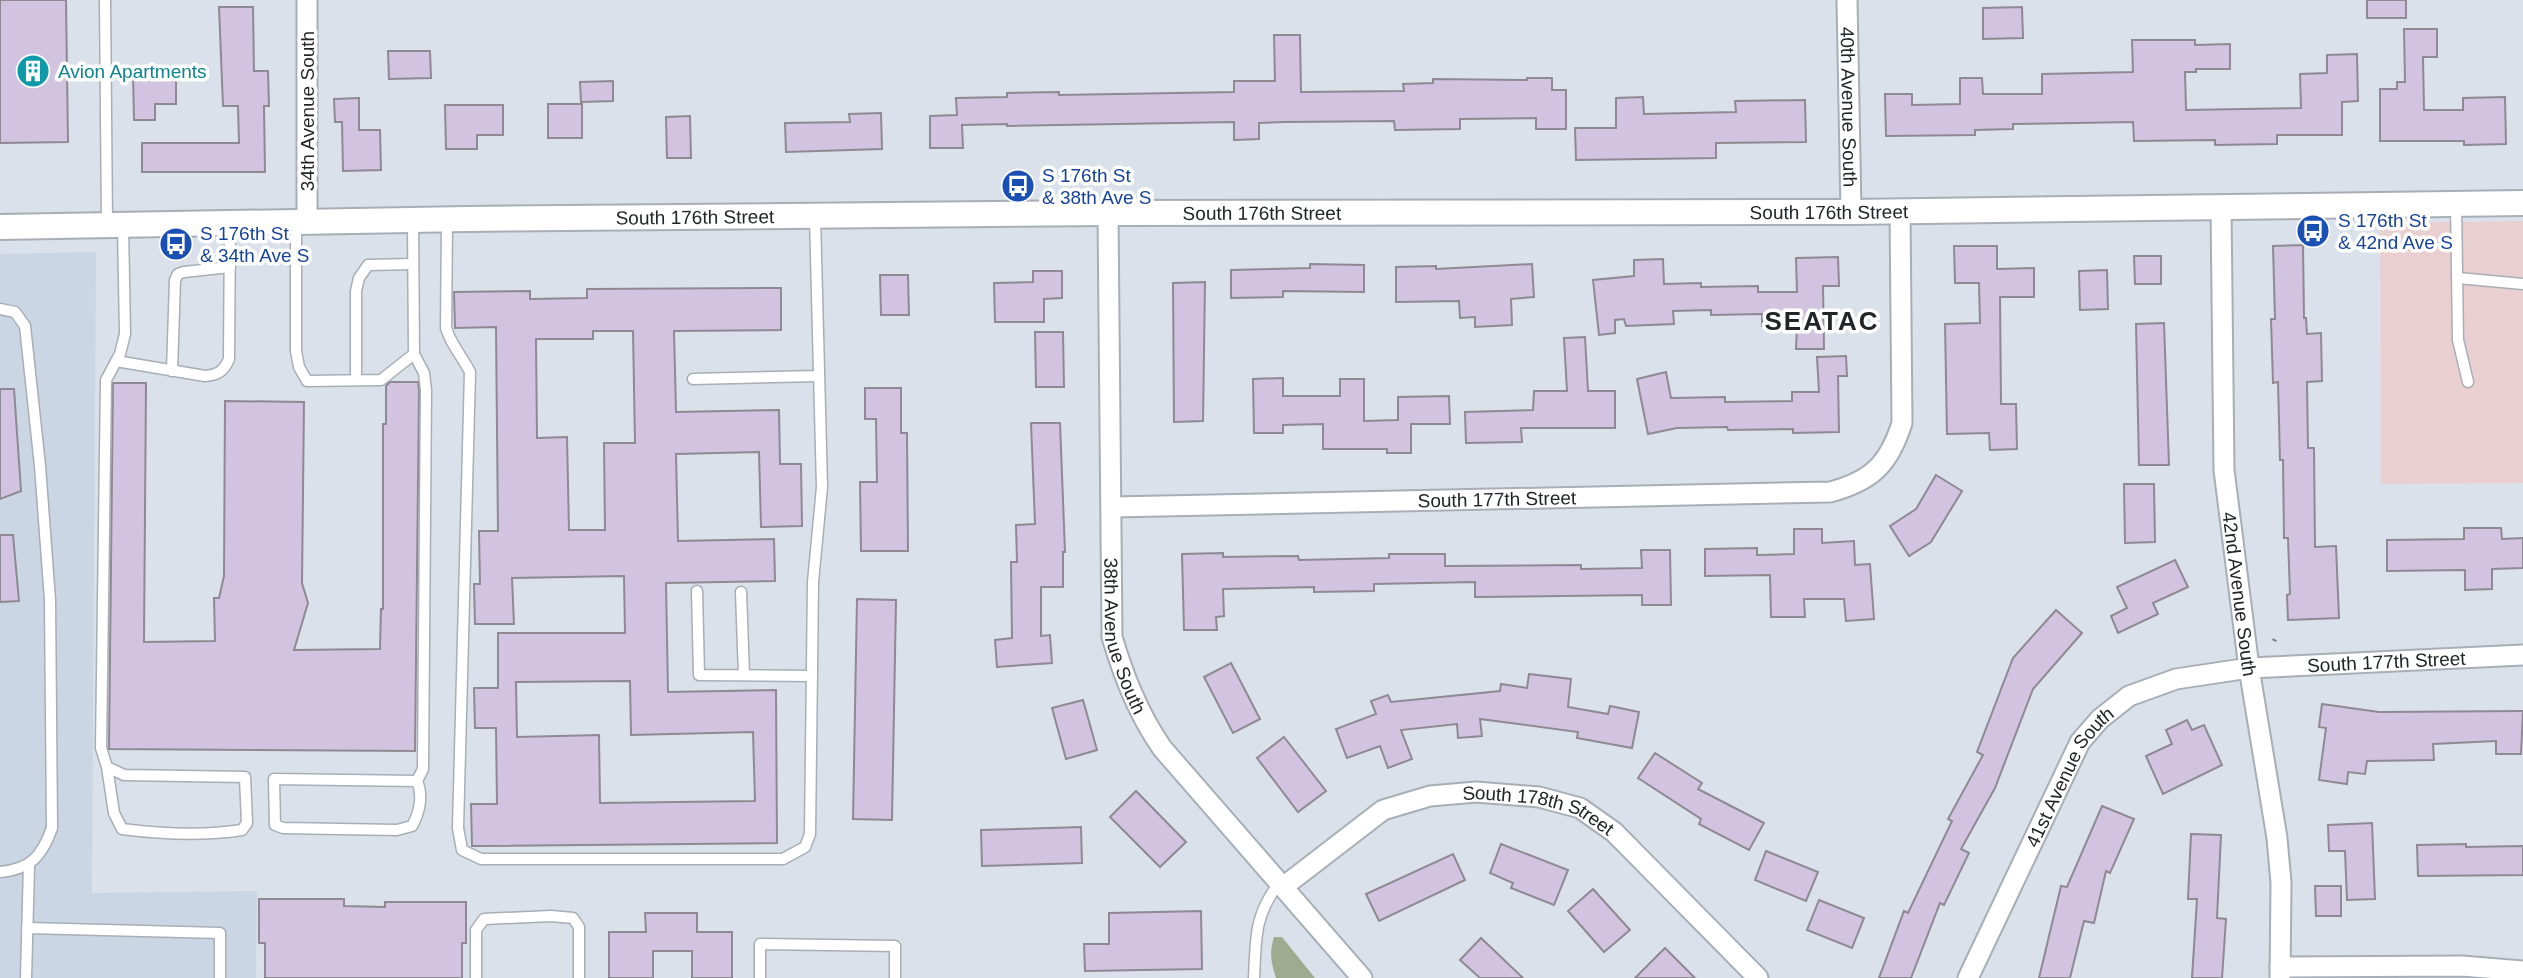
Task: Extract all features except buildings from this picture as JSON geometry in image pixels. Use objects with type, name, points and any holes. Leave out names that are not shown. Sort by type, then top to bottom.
[{"type":"street","name":"34th Avenue South","points":[[301,222],[307,0]]},
{"type":"street","name":"40th Avenue South","points":[[1847,0],[1851,212]]},
{"type":"street","name":"South 176th Street","points":[[0,227],[447,219],[1108,213],[1851,212],[2523,203]]},
{"type":"street","name":"42nd Avenue South","points":[[2221,207],[2224,470],[2249,668],[2277,838],[2281,883],[2280,973]]},
{"type":"street","name":"South 177th Street","points":[[1112,507],[1830,492],[1855,486],[1877,471],[1894,447],[1902,423],[1900,211]]},
{"type":"street","name":"38th Avenue South","points":[[1108,213],[1112,637],[1126,684],[1147,726],[1162,748],[1362,978]]},
{"type":"street","name":"South 177th Street","points":[[2249,668],[2523,655]]},
{"type":"street","name":"41st Avenue South","points":[[1968,978],[2080,742],[2093,727],[2129,696],[2176,679],[2249,668]]},
{"type":"street","name":"South 178th Street","points":[[1281,885],[1383,810],[1430,796],[1476,792],[1539,797],[1580,808],[1614,832],[1758,978]]},
{"type":"street","points":[[2280,973],[2462,966],[2523,971]]},
{"type":"lane","points":[[105,0],[115,225],[125,334],[124,346],[106,380],[100,748],[107,767],[114,813],[122,829],[227,832],[242,830],[247,823],[246,777],[124,775],[107,767]]},
{"type":"lane","points":[[2456,204],[2458,340],[2468,382]]},
{"type":"lane","points":[[447,219],[446,328],[451,344],[470,372],[458,828],[462,850],[481,859],[783,859],[806,847],[810,834],[813,582],[822,487],[815,216]]},
{"type":"lane","points":[[414,220],[414,354],[424,373],[426,390],[423,769],[417,781],[421,791],[417,817],[412,826],[397,830],[283,828],[275,825],[274,779],[417,781]]},
{"type":"lane","points":[[301,222],[296,351],[299,367],[307,381],[382,380],[414,354]]},
{"type":"lane","points":[[116,361],[205,376],[215,375],[226,366],[229,359],[230,223]]},
{"type":"lane","points":[[356,380],[356,291],[359,278],[368,265],[414,264]]},
{"type":"lane","points":[[172,371],[174,280],[178,274],[184,272],[230,267]]},
{"type":"lane","points":[[2458,278],[2523,284]]},
{"type":"lane","points":[[0,309],[15,312],[25,326],[40,466],[50,600],[52,828],[46,845],[29,865],[0,872]]},
{"type":"lane","points":[[694,379],[819,376]]},
{"type":"lane","points":[[697,592],[699,675],[812,676]]},
{"type":"lane","points":[[741,592],[744,675]]},
{"type":"lane","points":[[26,978],[29,865]]},
{"type":"lane","points":[[1254,978],[1256,935],[1265,902],[1281,885]]},
{"type":"lane","points":[[476,978],[476,930],[484,919],[551,916],[573,918],[579,927],[579,978]]},
{"type":"lane","points":[[27,928],[220,933],[219,978]]},
{"type":"lane","points":[[760,978],[760,944],[895,946],[895,978]]},
{"type":"shaded area","points":[[2523,221],[2523,483],[2381,484],[2380,223]]},
{"type":"shaded area","points":[[96,252],[92,893],[257,891],[256,978],[0,978],[0,254]]},
{"type":"green space","points":[[1274,937],[1282,937],[1315,978],[1276,978],[1271,958]]},
{"type":"place","name":"Avion Apartments","points":[[33,71]]},
{"type":"place","name":"S 176th St & 38th Ave S","points":[[1018,186]]},
{"type":"place","name":"S 176th St & 42nd Ave S","points":[[2313,231]]},
{"type":"place","name":"S 176th St & 34th Ave S","points":[[176,244]]},
{"type":"district","name":"SEATAC","points":[[1822,321]]}]
